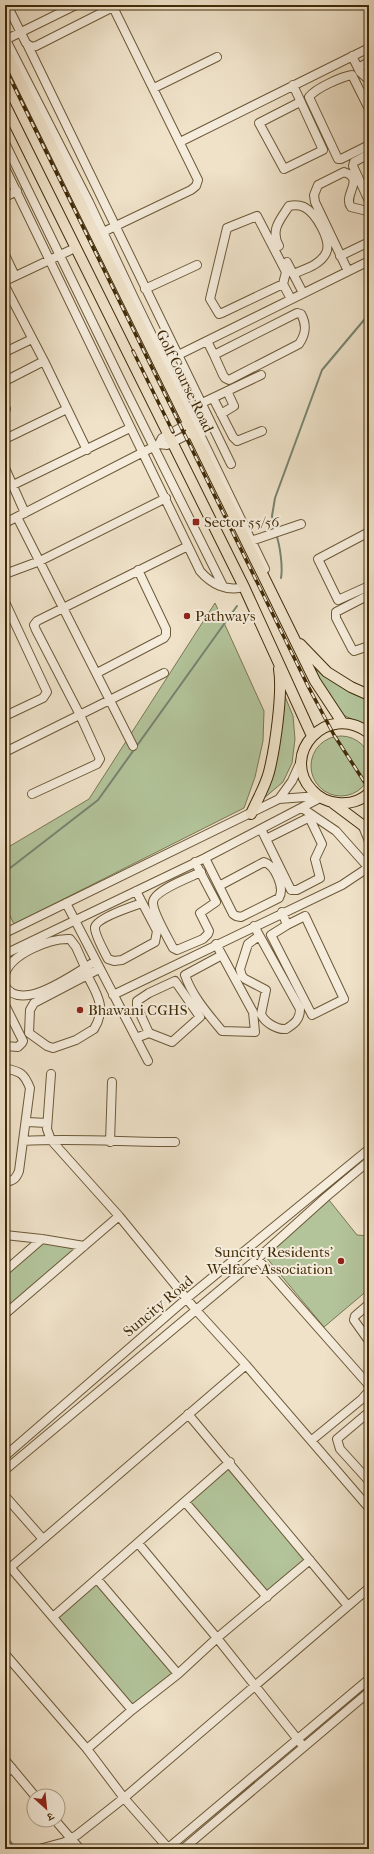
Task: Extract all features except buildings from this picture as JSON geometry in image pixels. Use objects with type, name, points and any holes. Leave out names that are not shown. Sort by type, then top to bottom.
[{"type":"main road","name":"Golf Course Road","points":[[5,51],[99,234],[162,363],[191,427],[249,542],[288,628],[315,681],[342,722]]},
{"type":"main road","points":[[6,109],[244,587],[312,736]]},
{"type":"main road","points":[[293,637],[328,672],[351,687],[369,695]]},
{"type":"main road","points":[[250,814],[269,772],[280,691],[278,660]]},
{"type":"main road","points":[[366,827],[333,803],[319,797],[304,779],[301,760],[304,747],[312,736],[320,729],[331,724],[342,722],[356,725],[369,732]]},
{"type":"main road","points":[[333,803],[356,801],[369,793]]},
{"type":"street","points":[[7,5],[145,289],[179,354],[231,464]]},
{"type":"street","points":[[28,46],[36,46],[115,6],[198,180],[196,186],[191,190],[99,234],[5,39],[76,5]]},
{"type":"street","points":[[180,142],[369,48]]},
{"type":"street","points":[[352,56],[358,68],[369,80]]},
{"type":"street","points":[[154,88],[217,57]]},
{"type":"street","points":[[358,68],[369,62]]},
{"type":"street","points":[[327,69],[334,82]]},
{"type":"street","points":[[314,75],[321,88]]},
{"type":"street","points":[[369,109],[352,75],[321,88],[309,97],[309,100],[338,159],[341,159],[369,145]]},
{"type":"street","points":[[293,85],[323,150],[284,169],[259,123],[300,102]]},
{"type":"street","points":[[5,143],[156,446],[223,586]]},
{"type":"street","points":[[369,154],[354,162],[353,166],[369,201]]},
{"type":"street","points":[[5,168],[130,428],[204,576],[213,582],[233,590],[244,587]]},
{"type":"street","points":[[348,271],[315,202],[314,195],[318,185],[344,172],[349,174],[353,178],[354,183],[348,198],[348,204],[351,207],[367,211],[369,213]]},
{"type":"street","points":[[5,197],[16,191]]},
{"type":"street","points":[[293,274],[318,263],[326,254],[328,247],[325,234],[313,214],[305,207],[296,205],[289,206],[280,219],[274,237],[293,274],[303,293]]},
{"type":"street","points":[[283,284],[222,314],[219,314],[210,299],[227,228],[257,216],[286,272],[283,284],[291,299]]},
{"type":"street","points":[[340,256],[369,242]]},
{"type":"street","points":[[5,281],[75,248]]},
{"type":"street","points":[[5,255],[15,276]]},
{"type":"street","points":[[301,524],[249,542],[162,363],[369,261]]},
{"type":"street","points":[[145,289],[197,266]]},
{"type":"street","points":[[5,286],[44,361],[86,450]]},
{"type":"street","points":[[207,341],[214,356],[223,375],[229,380],[299,344],[303,339],[306,330],[304,318],[301,314],[297,313],[214,356]]},
{"type":"street","points":[[5,352],[32,339]]},
{"type":"street","points":[[5,381],[44,361]]},
{"type":"street","points":[[202,403],[262,375]]},
{"type":"street","points":[[221,414],[234,406],[227,391]]},
{"type":"street","points":[[213,398],[233,437],[237,441],[262,431]]},
{"type":"street","points":[[5,439],[66,409]]},
{"type":"street","points":[[5,523],[143,454],[156,446],[166,445],[169,439],[191,427]]},
{"type":"street","points":[[13,485],[130,428]]},
{"type":"street","points":[[5,468],[25,513]]},
{"type":"street","points":[[5,574],[40,561],[166,498]]},
{"type":"street","points":[[17,517],[133,746]]},
{"type":"street","points":[[369,532],[318,559],[338,600],[369,586]]},
{"type":"street","points":[[32,794],[97,764],[100,760],[80,715],[34,625],[37,621],[188,546]]},
{"type":"street","points":[[97,673],[166,635],[166,629],[138,570]]},
{"type":"street","points":[[369,595],[336,612],[336,618],[352,649],[354,651],[369,646]]},
{"type":"street","points":[[5,602],[47,692],[44,698],[5,716]]},
{"type":"street","points":[[5,752],[164,673]]},
{"type":"street","points":[[279,799],[292,781],[301,760]]},
{"type":"street","points":[[5,933],[279,799],[319,797]]},
{"type":"street","points":[[5,954],[205,858],[302,808],[319,797]]},
{"type":"street","points":[[113,994],[342,884],[369,867],[336,831],[302,808]]},
{"type":"street","points":[[261,829],[291,890],[297,890],[320,878],[315,859],[322,844],[310,819],[306,819],[266,839]]},
{"type":"street","points":[[366,827],[369,841]]},
{"type":"street","points":[[205,858],[219,886],[236,916],[241,917],[279,898],[282,891],[272,867],[264,862],[219,886]]},
{"type":"street","points":[[196,862],[216,902],[200,913],[208,934],[203,939],[177,950],[173,948],[152,902],[159,892],[200,872]]},
{"type":"street","points":[[136,891],[157,931],[155,942],[122,960],[114,961],[108,959],[96,932],[95,926],[106,917],[142,903]]},
{"type":"street","points":[[66,903],[148,1061]]},
{"type":"street","points":[[282,912],[287,925]]},
{"type":"street","points":[[305,916],[344,999],[312,1015],[271,935],[287,925],[305,916]]},
{"type":"street","points":[[254,926],[300,1009],[300,1016],[297,1021],[286,1029],[275,1027],[263,1017],[261,1014],[266,990],[245,979],[240,974],[240,966],[248,944],[259,936]]},
{"type":"street","points":[[5,974],[7,968],[15,959],[51,941],[62,938],[70,939],[76,947],[86,971],[100,1000],[100,1004],[94,1029],[76,1040],[53,1048],[29,1034],[30,1010],[34,1003],[86,971],[97,965]]},
{"type":"street","points":[[216,944],[222,955],[253,1012],[255,1032],[222,1031],[207,1014],[188,984],[185,974],[222,955]]},
{"type":"street","points":[[5,986],[11,992],[20,996],[32,995],[86,971]]},
{"type":"street","points":[[136,1038],[149,1032],[172,1042],[200,1017],[175,981],[149,993],[137,1001],[137,1007],[149,1032]]},
{"type":"street","points":[[5,1005],[23,1041],[18,1047],[5,1046]]},
{"type":"street","points":[[5,1068],[20,1071],[26,1078],[30,1088],[27,1122],[19,1171],[17,1177],[11,1181],[5,1182]]},
{"type":"street","points":[[50,1074],[47,1123],[48,1133],[51,1140],[119,1216],[186,1299],[312,1440],[369,1508]]},
{"type":"street","points":[[110,1142],[112,1082]]},
{"type":"street","points":[[27,1122],[47,1123]]},
{"type":"street","points":[[23,1141],[175,1142]]},
{"type":"street","name":"Suncity Road","points":[[5,1456],[186,1299],[249,1249],[369,1149]]},
{"type":"street","points":[[5,1470],[195,1309],[257,1259],[326,1197],[369,1161]]},
{"type":"street","points":[[5,1314],[119,1216]]},
{"type":"street","points":[[5,1235],[84,1246]]},
{"type":"street","points":[[5,1271],[42,1239]]},
{"type":"street","points":[[249,1249],[367,1383],[369,1388],[369,1392],[362,1399],[312,1440]]},
{"type":"street","points":[[369,1304],[355,1316],[354,1320],[369,1340]]},
{"type":"street","points":[[132,1710],[53,1616],[8,1569],[42,1538],[246,1365]]},
{"type":"street","points":[[368,1477],[340,1449],[337,1439],[369,1412]]},
{"type":"street","points":[[188,1414],[230,1462],[348,1606]]},
{"type":"street","points":[[53,1616],[230,1462]]},
{"type":"street","points":[[5,1496],[42,1538]]},
{"type":"street","points":[[185,1502],[267,1597]]},
{"type":"street","points":[[138,1543],[217,1638],[303,1746]]},
{"type":"street","points":[[87,1749],[132,1710],[178,1674],[217,1638],[310,1560]]},
{"type":"street","points":[[97,1578],[178,1674]]},
{"type":"street","points":[[39,1849],[71,1840],[124,1798],[369,1588]]},
{"type":"street","points":[[5,1654],[87,1749],[124,1798],[168,1849],[369,1679]]},
{"type":"street","points":[[183,1849],[303,1746],[369,1692]]},
{"type":"street","points":[[5,1760],[28,1788]]},
{"type":"street","points":[[5,1774],[12,1768]]},
{"type":"street","points":[[61,1828],[80,1849]]},
{"type":"street","points":[[5,1842],[11,1849]]},
{"type":"green space","points":[[215,603],[264,711],[263,741],[255,777],[244,808],[14,924],[5,906],[5,849],[89,799]]},
{"type":"green space","points":[[311,667],[369,700],[369,727],[341,714]]},
{"type":"green space","points":[[284,694],[293,716],[295,739],[292,763],[283,782],[263,799],[270,783]]},
{"type":"green space","points":[[335,736],[347,736],[358,741],[366,749],[371,760],[369,778],[358,791],[347,796],[335,796],[324,791],[316,783],[311,772],[311,760],[316,749],[324,741]]},
{"type":"green space","points":[[329,1200],[357,1235],[369,1236],[369,1289],[324,1327],[265,1256]]},
{"type":"green space","points":[[43,1243],[76,1249],[5,1310],[5,1275]]},
{"type":"green space","points":[[230,1467],[305,1559],[267,1592],[190,1502]]},
{"type":"green space","points":[[96,1583],[172,1673],[133,1705],[58,1617]]},
{"type":"waterway","points":[[274,530],[272,516],[275,498],[322,370],[369,314]]},
{"type":"waterway","points":[[276,534],[281,556],[281,578]]},
{"type":"waterway","points":[[5,872],[98,800],[237,606]]},
{"type":"railway","points":[[5,68],[308,686],[334,735],[369,789]]},
{"type":"railway","points":[[133,351],[173,432]]},
{"type":"place","name":"Sector 55/56","points":[[196,522]]},
{"type":"place","name":"Pathways","points":[[187,616]]},
{"type":"place","name":"Bhawani CGHS","points":[[80,1010]]},
{"type":"place","name":"Suncity Residents' Welfare Association","points":[[341,1261]]}]
